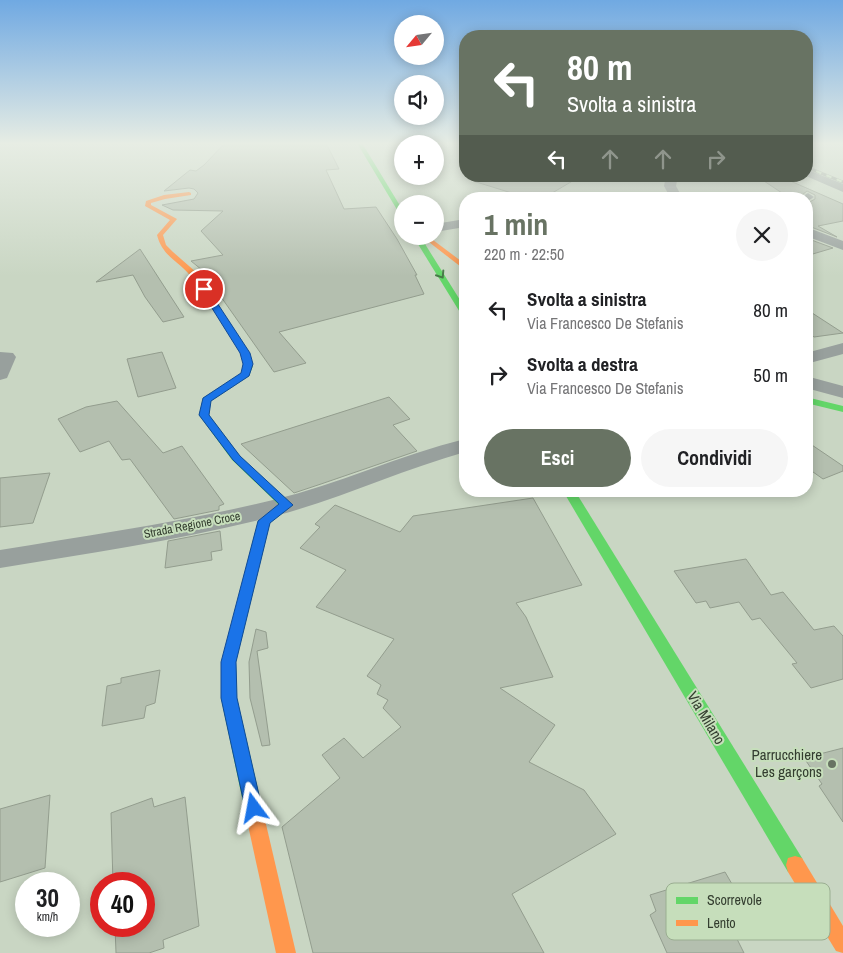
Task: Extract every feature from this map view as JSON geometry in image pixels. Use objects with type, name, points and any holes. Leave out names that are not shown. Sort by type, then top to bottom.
[{"type":"main road","points":[[386,187],[394,200]]},
{"type":"main road","points":[[189,194],[154,199],[148,202],[148,206],[174,220],[160,235],[163,245],[170,254],[194,275],[245,353],[248,364],[246,374],[206,400],[204,415],[236,458],[287,505],[264,521],[229,662],[229,698],[286,953]]},
{"type":"main road","points":[[422,245],[459,304]]},
{"type":"main road","points":[[436,245],[459,263]]},
{"type":"main road","points":[[813,402],[843,409]]},
{"type":"main road","name":"Via Milano","points":[[573,497],[806,883]]},
{"type":"main road","name":"Via Milano","points":[[830,923],[843,944]]},
{"type":"street","points":[[444,226],[459,224]]},
{"type":"street","points":[[813,235],[843,246]]},
{"type":"street","points":[[813,346],[824,352]]},
{"type":"street","points":[[813,356],[843,348]]},
{"type":"street","points":[[0,357],[7,357],[0,374]]},
{"type":"street","points":[[813,384],[843,392]]},
{"type":"street","name":"Strada Regione Croce","points":[[0,559],[192,527],[287,505],[330,492],[429,455],[459,447]]},
{"type":"building","points":[[168,187],[334,187],[344,209],[376,207],[394,234],[394,245],[400,245],[417,275],[415,275],[424,294],[279,332],[306,363],[274,372],[202,270],[191,261],[223,255],[201,231],[223,211],[173,210],[162,205],[194,199],[198,193],[194,189],[164,191]]},
{"type":"building","points":[[494,187],[562,187],[554,192],[509,192]]},
{"type":"building","points":[[774,187],[805,187],[843,204],[843,221],[818,226],[837,237],[813,228],[813,200],[815,195],[813,192],[780,192]]},
{"type":"building","points":[[813,241],[833,248],[813,254]]},
{"type":"building","points":[[140,249],[184,317],[163,322],[145,297],[133,275],[96,282]]},
{"type":"building","points":[[813,314],[843,333],[814,337]]},
{"type":"building","points":[[162,352],[176,388],[138,397],[127,359]]},
{"type":"building","points":[[389,397],[410,419],[393,425],[417,451],[294,493],[241,444]]},
{"type":"building","points":[[117,401],[163,453],[182,446],[224,504],[219,506],[219,510],[174,519],[130,459],[122,460],[109,441],[80,452],[58,419],[86,407]]},
{"type":"building","points":[[813,446],[843,466],[843,471],[823,479],[813,472]]},
{"type":"building","points":[[50,473],[33,523],[0,527],[0,478]]},
{"type":"building","points":[[533,498],[582,585],[516,603],[526,617],[553,677],[500,688],[555,725],[529,762],[584,790],[616,834],[512,894],[544,953],[313,953],[282,827],[340,778],[322,755],[344,738],[363,758],[401,727],[383,708],[388,700],[377,694],[381,685],[367,676],[394,639],[316,607],[346,570],[300,548],[320,527],[315,524],[335,505],[400,532],[413,516]]},
{"type":"building","points":[[220,531],[222,550],[211,552],[212,560],[165,568],[168,541]]},
{"type":"building","points":[[746,559],[771,595],[783,592],[814,630],[834,626],[843,636],[843,679],[811,688],[792,664],[797,663],[760,618],[752,620],[739,602],[710,608],[706,601],[696,603],[674,571]]},
{"type":"building","points":[[256,629],[266,632],[268,648],[257,651],[270,745],[262,746],[250,698],[249,662]]},
{"type":"building","points":[[160,670],[155,703],[146,706],[144,718],[102,726],[107,686],[121,683],[121,678]]},
{"type":"building","points":[[843,748],[843,822],[819,786],[822,784],[804,758]]},
{"type":"building","points":[[50,795],[45,868],[32,872],[15,872],[15,877],[0,882],[0,809]]},
{"type":"building","points":[[185,797],[199,926],[163,940],[164,948],[149,953],[116,953],[115,937],[155,937],[155,872],[113,872],[111,813],[152,798],[154,807]]},
{"type":"building","points":[[725,872],[731,883],[689,883]]},
{"type":"building","points":[[666,890],[666,940],[738,940],[744,953],[667,953],[650,915],[656,911],[650,895]]},
{"type":"traffic: fast","points":[[386,187],[394,200]]},
{"type":"traffic: fast","points":[[422,245],[459,304]]},
{"type":"traffic: fast","points":[[248,366],[246,374],[206,400],[204,415],[236,458],[287,505],[264,521],[229,662],[229,698],[253,807]]},
{"type":"traffic: fast","points":[[813,402],[843,409]]},
{"type":"traffic: fast","points":[[573,497],[795,865]]},
{"type":"traffic: slow","points":[[189,194],[164,197],[148,202],[148,206],[174,219],[160,235],[163,245],[170,254],[194,275],[245,353],[248,366]]},
{"type":"traffic: slow","points":[[436,245],[459,263]]},
{"type":"traffic: slow","points":[[253,807],[286,953]]},
{"type":"traffic: slow","points":[[795,865],[806,883]]},
{"type":"traffic: slow","points":[[830,923],[843,944]]},
{"type":"place","name":"Parrucchiere Les garçons","points":[[832,764]]},
{"type":"route","points":[[204,289],[245,353],[248,364],[246,374],[206,400],[204,415],[236,458],[287,505],[264,521],[229,662],[229,698],[254,808]]}]
